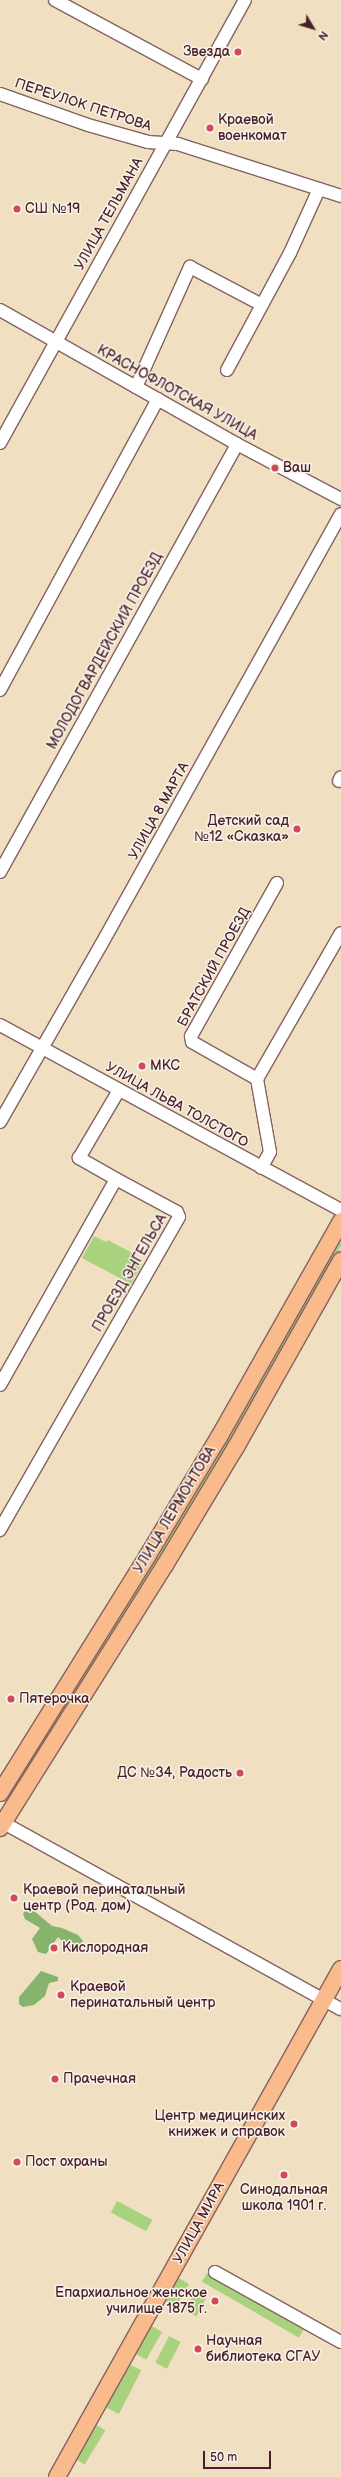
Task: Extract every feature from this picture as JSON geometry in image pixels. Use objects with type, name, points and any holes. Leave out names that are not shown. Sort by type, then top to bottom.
[{"type":"main road","name":"УЛИЦА ЛЕРМОНТОВА","points":[[0,1793],[148,1556],[219,1437],[341,1221]]},
{"type":"main road","name":"УЛИЦА ЛЕРМОНТОВА","points":[[1,1824],[169,1559],[236,1447],[341,1261]]},
{"type":"main road","name":"УЛИЦА МИРА","points":[[57,2477],[341,1970]]},
{"type":"street","points":[[55,0],[202,79]]},
{"type":"street","name":"УЛИЦА ТЕЛЬМАНА","points":[[0,443],[245,0]]},
{"type":"street","name":"ПЕРЕУЛОК ПЕТРОВА","points":[[0,94],[88,125],[148,142],[178,144],[341,196]]},
{"type":"street","points":[[227,370],[290,253],[319,188]]},
{"type":"street","points":[[136,387],[190,266],[262,305]]},
{"type":"street","name":"КРАСНОФЛОТСКАЯ УЛИЦА","points":[[0,310],[237,444],[341,499]]},
{"type":"street","points":[[0,690],[158,399]]},
{"type":"street","name":"МОЛОДОГВАРДЕЙСКИЙ ПРОЕЗД","points":[[0,872],[237,444]]},
{"type":"street","name":"УЛИЦА 8 МАРТА","points":[[0,1122],[341,514]]},
{"type":"street","name":"БРАТСКИЙ ПРОЕЗД","points":[[257,1079],[192,1042],[191,1036],[278,883]]},
{"type":"street","points":[[261,1168],[270,1152],[257,1079],[341,933]]},
{"type":"street","name":"УЛИЦА ЛЬВА ТОЛСТОГО","points":[[0,1025],[261,1168],[341,1210]]},
{"type":"street","points":[[0,1385],[116,1179],[79,1158],[119,1090]]},
{"type":"street","name":"ПРОЕЗД ЭНГЕЛЬСА","points":[[0,1530],[179,1217],[177,1212],[116,1179]]},
{"type":"street","points":[[1,1824],[341,2009]]},
{"type":"street","points":[[215,2272],[341,2342]]},
{"type":"green space","points":[[341,1235],[341,1246],[230,1443],[159,1563],[6,1804],[3,1800],[153,1559]]},
{"type":"green space","points":[[94,1236],[106,1242],[108,1240],[136,1255],[134,1260],[142,1264],[131,1284],[82,1258]]},
{"type":"green space","points":[[25,1910],[33,1910],[52,1926],[62,1928],[78,1935],[83,1941],[78,1947],[71,1949],[58,1937],[46,1954],[38,1952],[32,1939],[40,1928],[25,1919],[23,1914]]},
{"type":"green space","points":[[41,1971],[58,1977],[58,1981],[49,1983],[45,1996],[34,2005],[23,2007],[19,2004],[19,1997]]},
{"type":"green space","points":[[117,2201],[152,2220],[146,2231],[111,2212]]},
{"type":"green space","points":[[207,2273],[304,2329],[299,2338],[202,2282]]},
{"type":"green space","points":[[177,2277],[189,2284],[176,2307],[164,2300]]},
{"type":"green space","points":[[196,2289],[208,2295],[197,2316],[185,2310]]},
{"type":"green space","points":[[150,2325],[162,2332],[146,2360],[134,2353]]},
{"type":"green space","points":[[169,2336],[181,2342],[167,2369],[155,2363]]},
{"type":"green space","points":[[127,2363],[141,2370],[119,2414],[105,2407]]},
{"type":"green space","points":[[95,2424],[105,2430],[85,2464],[74,2458]]},
{"type":"place","name":"Звезда","points":[[238,52]]},
{"type":"place","name":"Краевой военкомат","points":[[210,128]]},
{"type":"place","name":"СШ №19","points":[[17,209]]},
{"type":"place","name":"Ваш","points":[[275,468]]},
{"type":"place","name":"Детский сад №12 «Сказка»","points":[[297,829]]},
{"type":"place","name":"МКС","points":[[142,1066]]},
{"type":"place","name":"Пятерочка","points":[[11,1699]]},
{"type":"place","name":"ДС №34, Радость","points":[[240,1773]]},
{"type":"place","name":"Краевой перинатальный центр (Род. дом)","points":[[14,1898]]},
{"type":"place","name":"Кислородная","points":[[54,1948]]},
{"type":"place","name":"Краевой перинатальный центр","points":[[61,1995]]},
{"type":"place","name":"Прачечная","points":[[55,2079]]},
{"type":"place","name":"Центр медицинских книжек и справок","points":[[294,2124]]},
{"type":"place","name":"Пост охраны","points":[[17,2162]]},
{"type":"place","name":"Синодальная школа 1901 г.","points":[[284,2175]]},
{"type":"place","name":"Епархиальное женское училище 1875 г.","points":[[215,2301]]},
{"type":"place","name":"Научная библиотека СГАУ","points":[[198,2349]]}]
